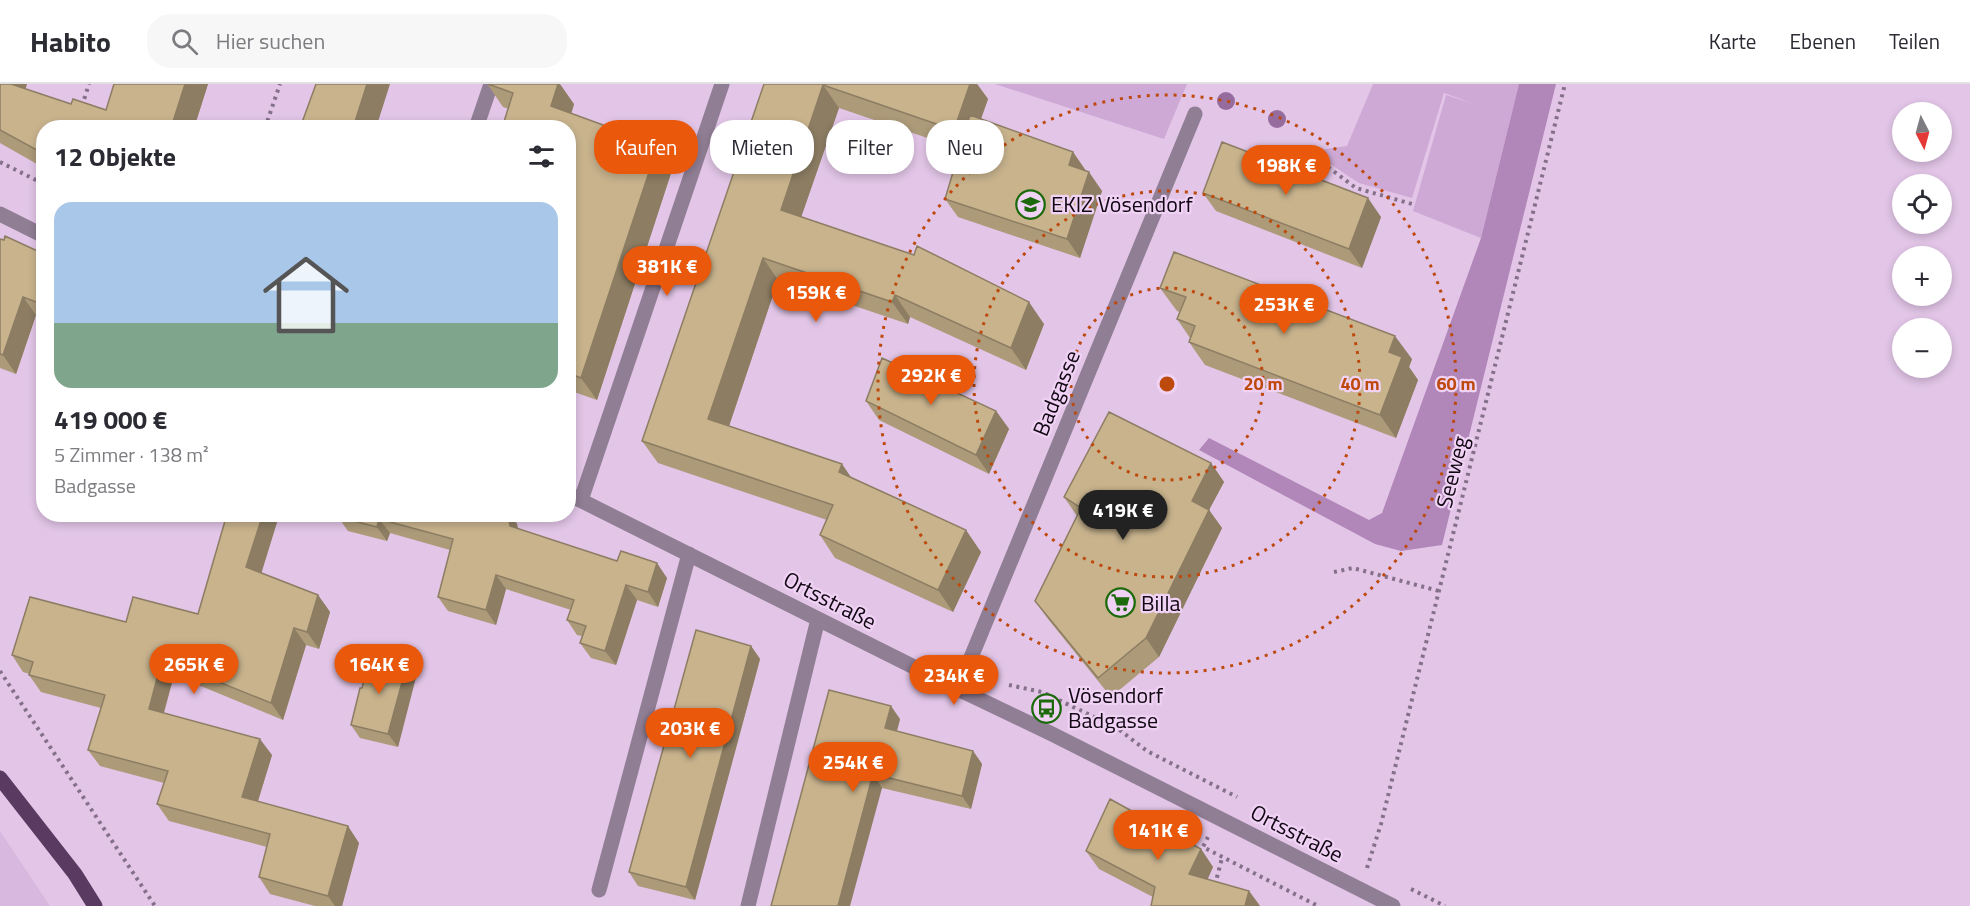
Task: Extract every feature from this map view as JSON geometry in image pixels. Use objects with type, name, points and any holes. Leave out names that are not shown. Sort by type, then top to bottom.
[{"type":"main road","points":[[0,778],[75,874],[95,906]]},
{"type":"street","points":[[479,120],[491,84]]},
{"type":"street","points":[[576,491],[722,84]]},
{"type":"street","name":"Badgasse","points":[[958,689],[1195,114]]},
{"type":"street","points":[[0,214],[36,232]]},
{"type":"street","name":"Ortsstraße","points":[[576,498],[1393,906]]},
{"type":"street","points":[[599,890],[689,554]]},
{"type":"street","points":[[748,906],[818,619]]},
{"type":"path","points":[[79,113],[89,84]]},
{"type":"path","points":[[268,120],[280,84]]},
{"type":"path","name":"Seeweg","points":[[1368,867],[1381,824],[1565,84]]},
{"type":"path","points":[[1304,149],[1356,188],[1412,204]]},
{"type":"path","points":[[0,162],[36,180]]},
{"type":"path","points":[[1334,572],[1353,568],[1439,591]]},
{"type":"path","points":[[0,671],[154,906]]},
{"type":"path","points":[[1214,887],[1222,858]]},
{"type":"shaded area","points":[[995,84],[1187,84],[1164,139]]},
{"type":"shaded area","points":[[1373,84],[1519,84],[1481,238],[1413,211],[1446,95],[1477,105],[1444,93],[1412,198],[1359,183],[1318,156],[1319,150],[1347,146]]},
{"type":"shaded area","points":[[1519,84],[1556,84],[1442,545],[1401,551],[1375,544],[1199,450],[1209,438],[1369,520],[1382,513],[1481,238]]},
{"type":"shaded area","points":[[0,831],[50,906],[0,906]]},
{"type":"building","points":[[0,84],[11,84],[71,104],[73,99],[106,110],[114,84],[185,84],[174,120],[36,120],[36,150],[0,130]]},
{"type":"building","points":[[316,84],[367,84],[356,120],[303,120]]},
{"type":"building","points":[[488,84],[558,84],[551,106],[594,122],[594,174],[648,174],[581,378],[576,376],[576,120],[505,120],[513,93]]},
{"type":"building","points":[[764,84],[970,84],[957,120],[926,120],[823,85],[811,120],[752,120]]},
{"type":"building","name":"EKIZ Vösendorf","points":[[970,115],[984,120],[969,120]]},
{"type":"building","name":"EKIZ Vösendorf","points":[[1004,127],[1073,152],[1069,165],[1089,172],[1067,239],[945,199],[952,174],[1004,174]]},
{"type":"building","points":[[1222,142],[1368,198],[1349,249],[1203,193]]},
{"type":"building","points":[[733,174],[793,174],[781,210],[914,255],[917,246],[1029,302],[1011,348],[895,295],[892,302],[763,258],[708,419],[842,464],[839,472],[966,530],[938,590],[820,535],[833,505],[642,441]]},
{"type":"building","points":[[5,236],[36,250],[36,302],[23,297],[3,355],[0,354],[0,239],[4,240]]},
{"type":"building","points":[[1174,252],[1395,336],[1389,352],[1402,357],[1380,415],[1189,342],[1195,326],[1177,319],[1186,297],[1160,288]]},
{"type":"building","points":[[882,358],[996,411],[976,455],[866,401]]},
{"type":"building","points":[[1109,412],[1211,463],[1192,501],[1209,510],[1146,638],[1098,678],[1035,601],[1081,508],[1064,497]]},
{"type":"building","points":[[225,522],[260,522],[246,567],[318,595],[307,632],[294,628],[271,703],[162,659],[149,709],[260,739],[242,797],[348,826],[328,896],[259,877],[270,834],[157,804],[168,771],[88,750],[105,695],[29,675],[33,662],[12,655],[30,597],[126,622],[133,597],[198,614]]},
{"type":"building","points":[[358,522],[378,522],[377,527]]},
{"type":"building","points":[[390,522],[509,522],[510,526],[617,561],[621,551],[657,563],[648,592],[626,585],[605,651],[580,643],[586,626],[567,620],[574,600],[496,575],[486,610],[438,597],[453,539]]},
{"type":"building","points":[[696,630],[751,646],[686,887],[629,872]]},
{"type":"building","points":[[370,655],[407,664],[388,734],[351,725]]},
{"type":"building","points":[[829,690],[891,706],[885,728],[973,751],[962,796],[873,774],[838,906],[771,906]]},
{"type":"building","points":[[1110,799],[1201,849],[1189,874],[1249,891],[1245,906],[1151,906],[1155,887],[1086,851]]},
{"type":"place","name":"EKIZ Vösendorf","points":[[1030,204]]},
{"type":"place","name":"Billa","points":[[1120,603]]},
{"type":"place","name":"Vösendorf Badgasse","points":[[1047,708]]}]
